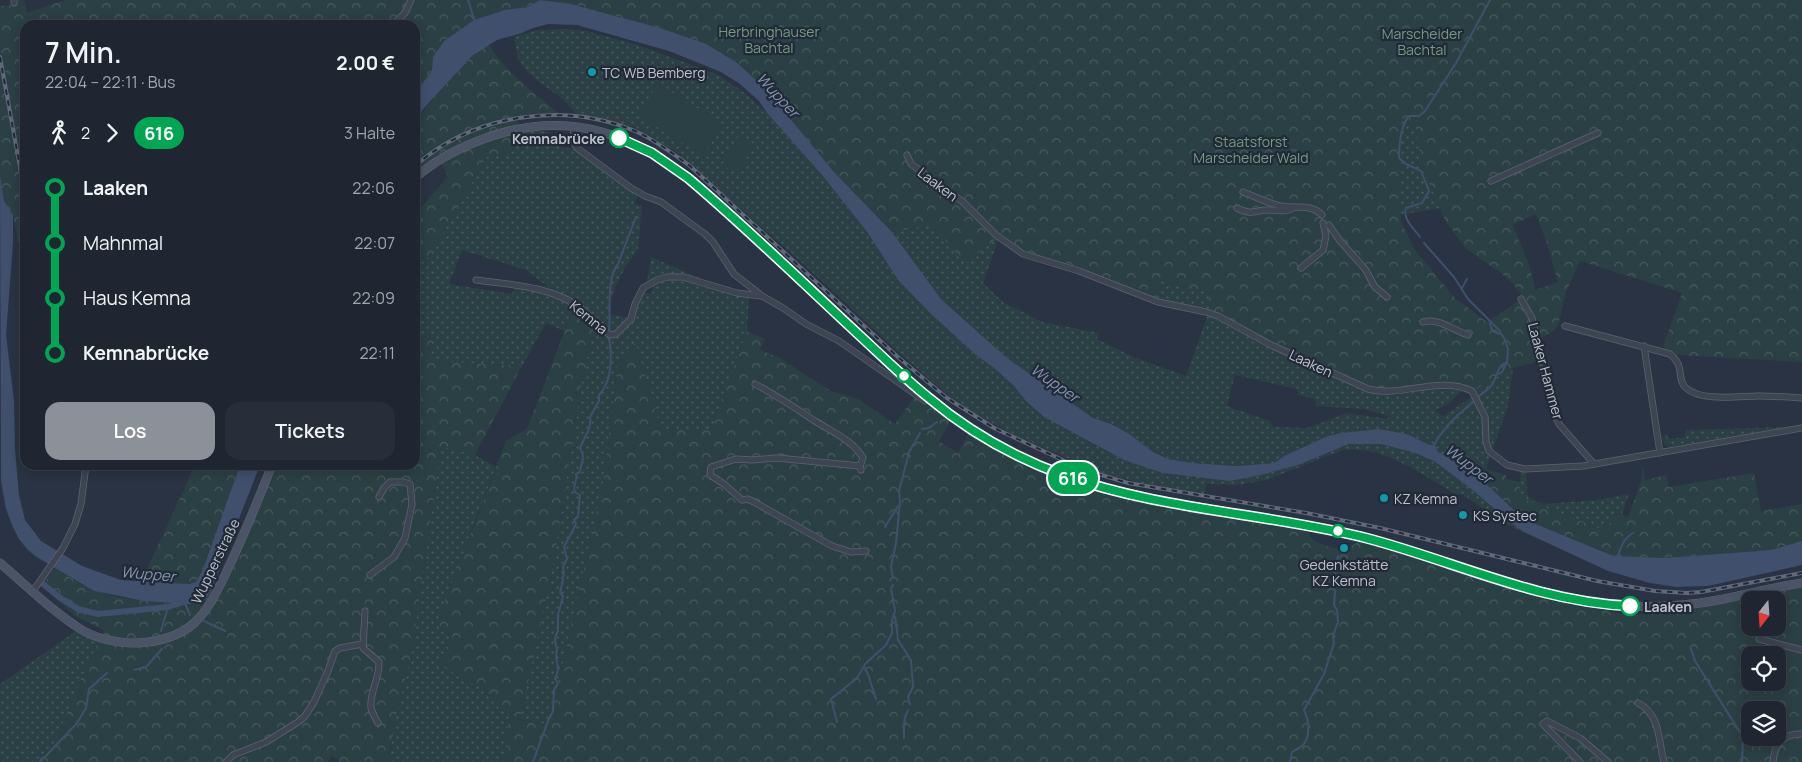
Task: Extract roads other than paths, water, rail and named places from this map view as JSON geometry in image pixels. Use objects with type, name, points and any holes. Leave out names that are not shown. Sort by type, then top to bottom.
[{"type":"main road","points":[[420,174],[456,151],[520,127],[535,125],[573,126],[595,130],[623,139],[675,167],[700,188],[928,398],[956,419],[1004,448],[1045,468],[1084,482],[1156,499],[1352,534],[1568,598],[1614,605],[1677,606],[1717,601],[1802,583]]},
{"type":"main road","name":"Wupperstraße","points":[[0,564],[83,631],[110,641],[125,643],[157,641],[186,630],[210,603],[236,552],[270,470]]},
{"type":"street","points":[[398,20],[406,13],[411,0]]},
{"type":"street","name":"Kemna","points":[[573,126],[577,148],[631,188],[661,202],[705,234],[713,242],[734,274],[762,296],[806,324],[839,341],[925,401],[928,398]]},
{"type":"street","points":[[1491,181],[1598,133]]},
{"type":"street","name":"Laaken","points":[[907,155],[911,164],[963,202],[996,235],[1023,254],[1079,271],[1158,302],[1218,316],[1271,345],[1368,389],[1385,392],[1444,384],[1472,391],[1485,417],[1486,442],[1489,451],[1507,465],[1516,468],[1533,469],[1594,464],[1802,428]]},
{"type":"street","points":[[1243,192],[1279,206],[1297,206],[1318,211],[1322,215]]},
{"type":"street","points":[[1237,208],[1250,213],[1270,210],[1282,212],[1297,206]]},
{"type":"street","points":[[1301,268],[1323,250],[1326,224],[1386,297]]},
{"type":"street","name":"Kemna","points":[[476,280],[541,290],[558,295],[582,309],[610,335],[616,334],[631,319],[635,304],[643,288],[648,284],[667,277],[683,277],[737,293],[762,296]]},
{"type":"street","name":"Laaker Hammer","points":[[1521,299],[1532,318],[1555,416],[1559,424],[1594,464]]},
{"type":"street","points":[[1423,322],[1428,320],[1439,323],[1468,335]]},
{"type":"street","points":[[1565,326],[1664,351],[1674,357],[1680,366],[1683,384],[1689,391],[1695,393],[1712,397],[1758,396],[1802,398]]},
{"type":"street","points":[[1644,346],[1660,452]]},
{"type":"street","points":[[755,384],[798,408],[846,440],[859,451],[863,458],[861,468],[777,458],[752,460],[736,458],[711,467],[710,475],[724,484],[742,500],[748,499],[754,502],[832,546],[851,552],[866,551]]},
{"type":"street","points":[[33,591],[63,548],[75,524],[81,504],[85,470]]},
{"type":"street","points":[[370,575],[394,557],[405,538],[412,504],[410,484],[390,482],[379,497]]},
{"type":"street","points":[[365,611],[363,648],[379,662],[380,671],[372,698],[371,709],[378,723]]},
{"type":"street","points":[[1759,639],[1802,650]]},
{"type":"street","points":[[226,762],[233,755],[266,742],[305,716],[328,672],[335,651],[340,648],[362,644]]},
{"type":"street","points":[[1638,703],[1647,708],[1653,718],[1659,732],[1660,752],[1663,761]]},
{"type":"street","points":[[1580,762],[1543,724],[1547,721],[1580,738],[1608,762]]},
{"type":"street","points":[[1773,762],[1773,754],[1785,737],[1794,733],[1802,734]]},
{"type":"water","points":[[540,0],[571,4],[660,28],[706,44],[736,62],[766,89],[833,171],[892,232],[941,299],[1007,358],[1093,418],[1111,424],[1128,433],[1153,452],[1168,459],[1236,466],[1274,463],[1286,455],[1328,436],[1379,429],[1407,434],[1430,445],[1434,445],[1437,451],[1478,476],[1526,520],[1611,555],[1664,558],[1771,550],[1802,541],[1802,565],[1708,586],[1676,587],[1650,583],[1608,571],[1524,532],[1434,461],[1415,453],[1381,444],[1349,444],[1298,465],[1230,481],[1163,473],[1124,460],[1044,417],[1025,400],[1014,386],[931,314],[898,280],[868,233],[759,101],[740,84],[721,72],[669,51],[577,25],[548,24],[497,40],[472,56],[420,114],[420,87],[432,70],[433,57],[444,41],[474,20],[505,10],[528,7]]},
{"type":"water","points":[[0,175],[4,201],[13,215],[13,243],[6,335],[14,401],[15,449],[19,495],[25,520],[41,541],[82,566],[121,580],[189,584],[196,582],[203,569],[238,470],[258,470],[206,600],[201,597],[190,604],[145,601],[94,591],[35,556],[19,539],[12,525],[6,509],[1,481]]},
{"type":"waterway","points":[[468,0],[475,22]]},
{"type":"waterway","points":[[1420,237],[1409,223],[1405,212],[1406,208],[1422,203],[1429,191],[1421,171],[1406,164],[1399,158],[1402,130],[1409,116],[1419,116],[1425,111],[1456,63],[1490,0]]},
{"type":"waterway","points":[[609,331],[610,286],[614,270],[636,217]]},
{"type":"waterway","points":[[1424,243],[1454,277],[1468,299],[1499,330],[1505,340],[1508,349],[1507,362],[1500,367],[1491,386],[1478,397]]},
{"type":"waterway","points":[[1462,288],[1467,279]]},
{"type":"waterway","points":[[1490,323],[1492,331],[1500,334]]},
{"type":"waterway","points":[[533,762],[553,711],[554,690],[558,683],[555,679],[559,668],[555,641],[558,631],[558,615],[563,596],[560,593],[564,575],[563,567],[567,559],[564,547],[576,524],[574,520],[578,516],[580,495],[575,492],[574,487],[576,474],[580,472],[583,460],[580,448],[589,429],[590,417],[599,401],[599,395],[604,389],[609,375],[611,360],[609,337]]},
{"type":"waterway","points":[[1496,375],[1502,372],[1507,362]]},
{"type":"waterway","points":[[1433,447],[1446,427],[1474,401]]},
{"type":"waterway","points":[[922,429],[929,428],[937,422]]},
{"type":"waterway","points":[[893,578],[891,567],[896,543],[900,502],[899,491],[909,452],[920,433]]},
{"type":"waterway","points":[[885,527],[898,506]]},
{"type":"waterway","points":[[1618,557],[1623,543],[1633,533]]},
{"type":"waterway","points":[[1290,762],[1292,752],[1306,741],[1308,723],[1304,710],[1324,674],[1334,643],[1333,636],[1338,622],[1337,610],[1334,605],[1335,591],[1333,587],[1338,556]]},
{"type":"waterway","points":[[43,584],[78,609],[98,614],[168,607],[187,601]]},
{"type":"waterway","points":[[837,722],[831,699],[857,678],[866,663],[886,645],[892,633],[892,620],[895,611],[891,588],[893,585]]},
{"type":"waterway","points":[[185,603],[190,615]]},
{"type":"waterway","points":[[161,631],[168,607]]},
{"type":"waterway","points":[[895,616],[898,640],[911,660],[913,687],[908,697],[910,704]]},
{"type":"waterway","points":[[204,621],[225,631]]},
{"type":"waterway","points":[[134,670],[146,667],[162,649]]},
{"type":"waterway","points":[[1691,649],[1695,661],[1743,737],[1742,762]]},
{"type":"waterway","points":[[865,668],[876,699]]},
{"type":"waterway","points":[[40,762],[77,723],[86,708],[89,689],[107,673]]},
{"type":"waterway","points":[[904,738],[905,720],[908,710]]},
{"type":"railway","points":[[0,57],[20,167]]},
{"type":"railway","points":[[420,162],[438,148],[464,134],[492,124],[520,118],[549,115],[579,116],[635,131],[690,166],[899,358],[947,398],[994,428],[1067,462],[1128,483],[1306,513],[1380,528],[1597,581],[1655,591],[1701,592],[1802,573]]},
{"type":"place","name":"TC WB Bemberg","points":[[592,72]]},
{"type":"place","name":"Kemnabrücke","points":[[619,138]]},
{"type":"place","name":"KZ Kemna","points":[[1384,498]]},
{"type":"place","name":"KS Systec","points":[[1463,515]]},
{"type":"place","name":"Gedenkstätte KZ Kemna","points":[[1344,548]]},
{"type":"place","name":"Laaken","points":[[1630,606]]},
{"type":"park label","name":"Herbringhauser Bachtal","points":[[769,40]]},
{"type":"park label","name":"Marscheider Bachtal","points":[[1422,42]]},
{"type":"park label","name":"Staatsforst Marscheider Wald","points":[[1251,150]]},
{"type":"water label","name":"Wupper","points":[[778,95]]},
{"type":"water label","name":"Wupper","points":[[1055,383]]},
{"type":"water label","name":"Wupper","points":[[1469,464]]},
{"type":"water label","name":"Wupper","points":[[148,574]]}]
